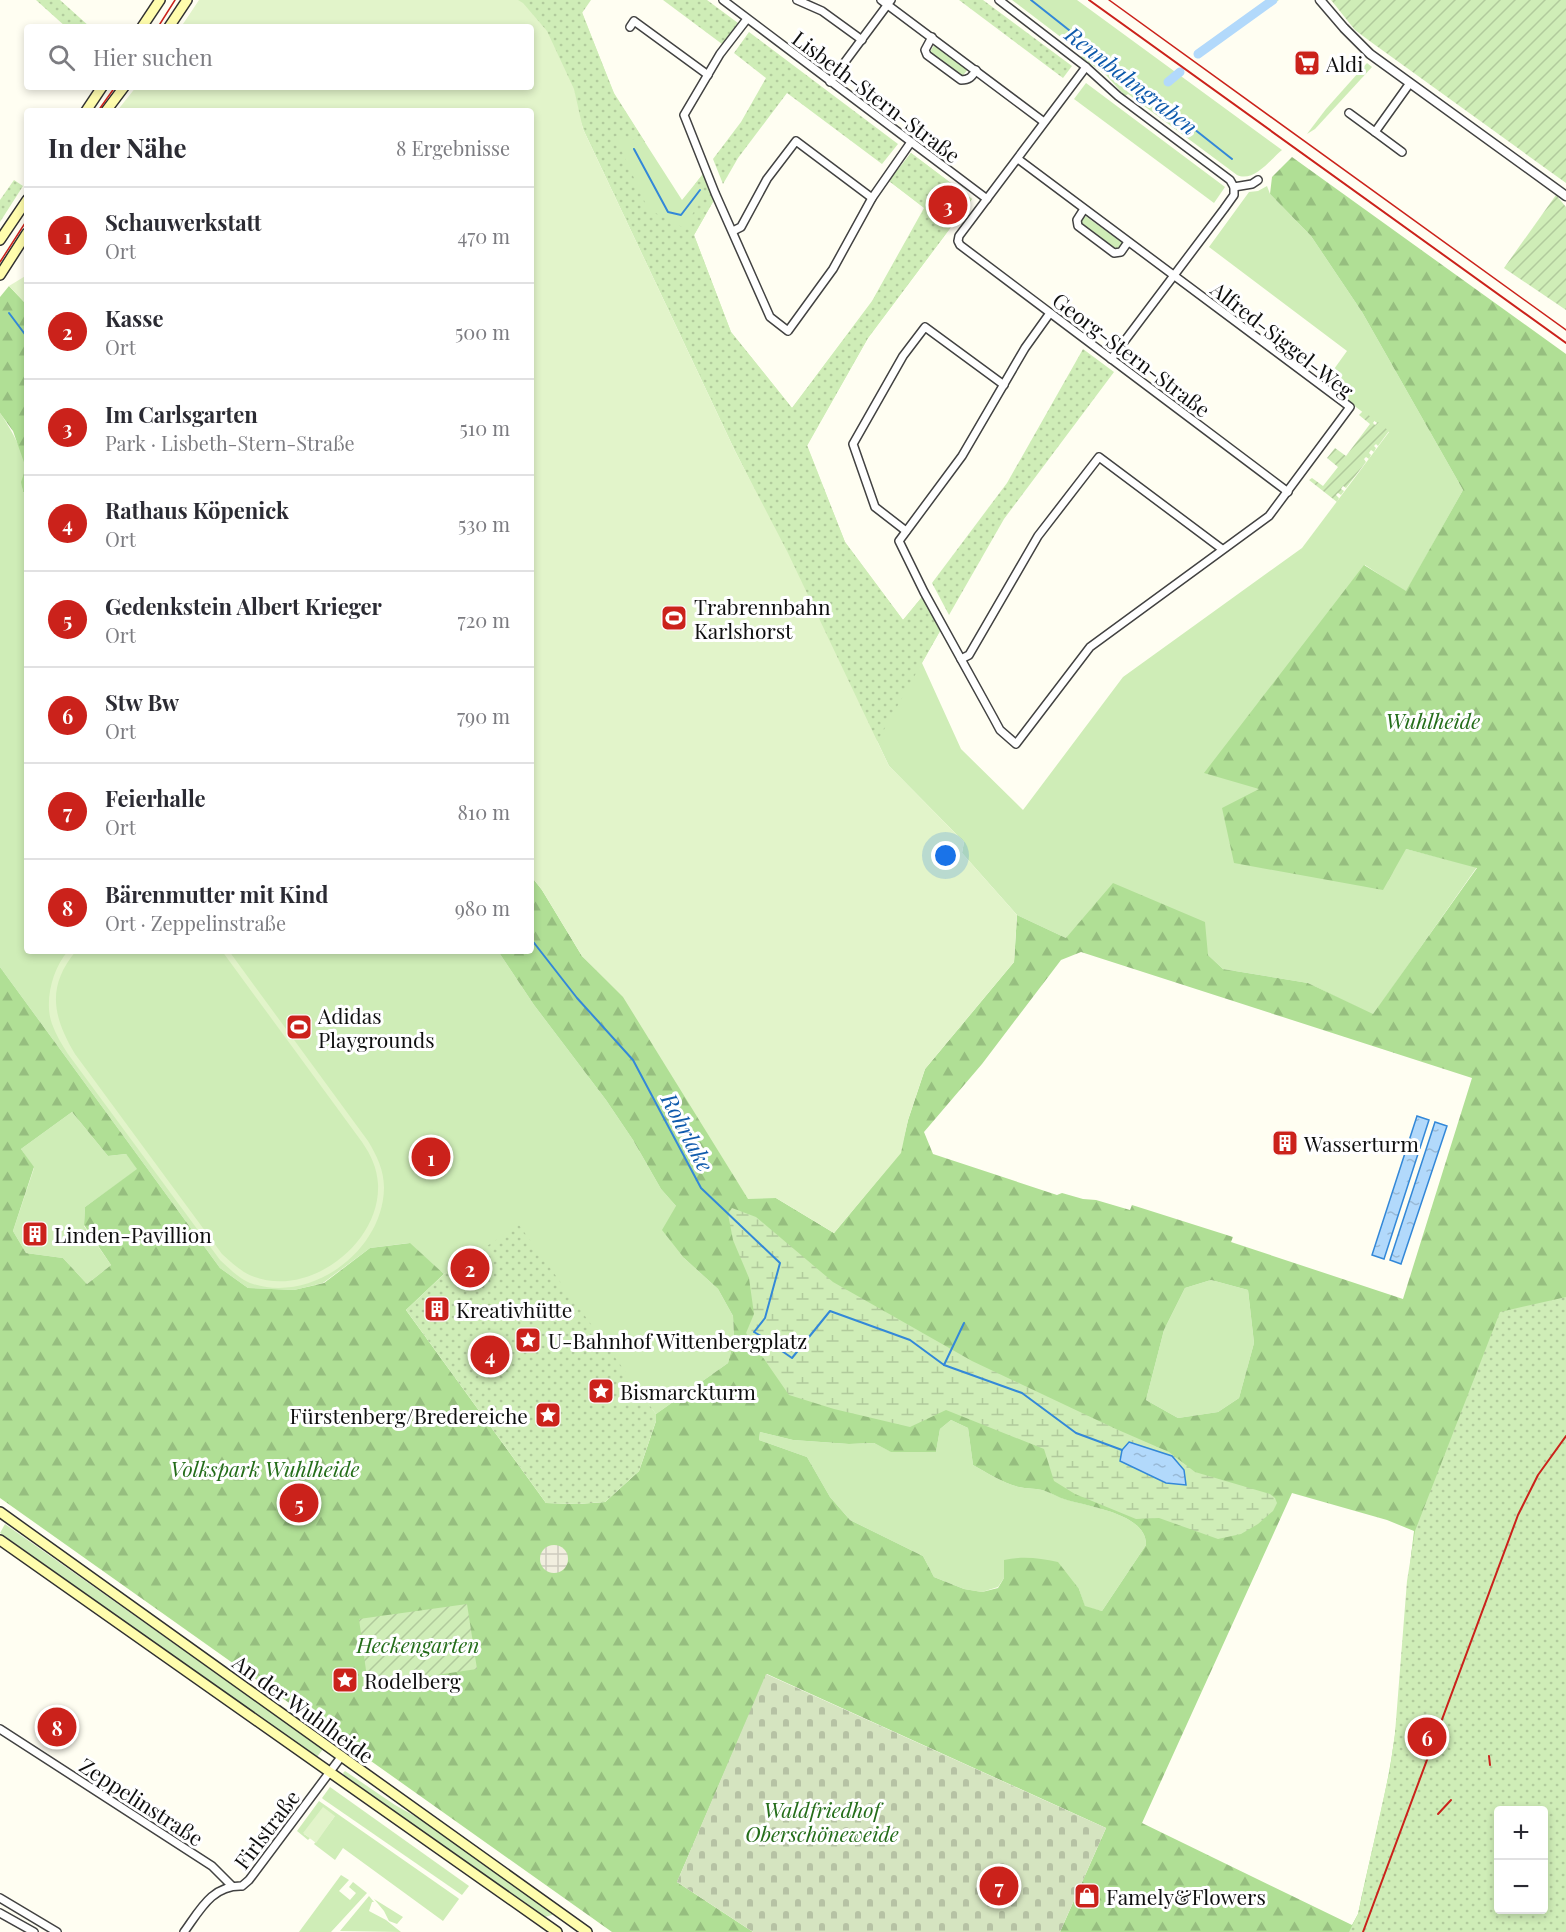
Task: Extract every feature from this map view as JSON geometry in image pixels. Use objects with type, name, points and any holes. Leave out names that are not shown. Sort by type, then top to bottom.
[{"type":"main road","points":[[144,24],[160,0]]},
{"type":"main road","points":[[171,24],[187,0]]},
{"type":"main road","points":[[88,108],[100,90]]},
{"type":"main road","points":[[108,108],[122,90]]},
{"type":"main road","points":[[0,240],[24,204]]},
{"type":"main road","points":[[0,275],[24,238]]},
{"type":"main road","name":"An der Wuhlheide","points":[[0,1512],[587,1932]]},
{"type":"main road","name":"An der Wuhlheide","points":[[0,1540],[557,1932]]},
{"type":"street","name":"Lisbeth-Stern-Straße","points":[[723,0],[987,199]]},
{"type":"street","points":[[796,0],[822,11],[862,40]]},
{"type":"street","points":[[881,0],[889,3],[1044,122]]},
{"type":"street","points":[[999,0],[1086,67],[1125,102],[1230,180],[1234,187],[1234,195],[1111,359]]},
{"type":"street","points":[[1320,0],[1359,44],[1566,196]]},
{"type":"street","points":[[830,82],[889,3]]},
{"type":"street","points":[[747,19],[720,54],[684,115],[770,317],[788,331],[833,269],[872,198],[911,142]]},
{"type":"street","points":[[630,27],[634,21],[708,75]]},
{"type":"street","points":[[932,37],[925,50],[935,62],[960,80],[966,80],[976,70]]},
{"type":"street","points":[[987,199],[1086,67]]},
{"type":"street","points":[[1375,132],[1410,83]]},
{"type":"street","points":[[1349,113],[1402,152]]},
{"type":"street","points":[[733,231],[741,227],[767,179],[796,141],[872,198]]},
{"type":"street","points":[[1018,159],[1174,276]]},
{"type":"street","points":[[1234,187],[1252,184],[1258,180]]},
{"type":"street","name":"Georg-Stern-Straße","points":[[987,199],[957,241],[962,247],[1288,492]]},
{"type":"street","points":[[1084,209],[1077,220],[1078,226],[1114,253],[1120,252],[1128,242]]},
{"type":"street","name":"Alfred-Siggel-Weg","points":[[1174,276],[1350,407],[1288,492]]},
{"type":"street","points":[[1050,313],[1025,348],[962,456],[900,537],[900,544],[1000,730],[1017,744],[1090,647],[1269,516],[1288,492]]},
{"type":"street","points":[[906,531],[875,507],[853,444],[903,356],[925,327],[1004,385]]},
{"type":"street","points":[[962,659],[969,655],[1038,536],[1099,457],[1222,549]]},
{"type":"street","name":"Zeppelinstraße","points":[[0,1729],[212,1866],[232,1886]]},
{"type":"street","name":"Firlstraße","points":[[184,1932],[207,1899],[218,1891],[232,1886],[242,1886],[249,1880],[341,1757]]},
{"type":"street","points":[[0,1898],[57,1932]]},
{"type":"street","points":[[0,1913],[34,1932]]},
{"type":"green space","points":[[36,0],[60,0],[87,24],[63,24]]},
{"type":"green space","name":"Trabrennbahn Karlshorst","points":[[199,0],[518,0],[547,31],[574,89],[583,129],[735,451],[788,553],[889,766],[964,842],[962,853],[1017,915],[1014,962],[925,1069],[908,1120],[901,1153],[834,1233],[776,1198],[748,1199],[623,997],[582,956],[534,880],[534,108],[119,108],[134,90],[534,90],[534,24],[183,24]]},
{"type":"green space","points":[[510,0],[591,0],[582,13],[614,93],[645,142],[615,136],[648,209],[684,228],[706,192],[695,184],[703,174],[714,200],[694,235],[731,332],[792,408],[872,302],[925,208],[889,181],[911,153],[972,199],[868,338],[807,445],[845,542],[903,620],[922,597],[940,631],[877,742],[767,517],[547,50],[534,24],[531,24]]},
{"type":"green space","points":[[663,0],[707,0],[738,23],[722,44]]},
{"type":"green space","points":[[959,0],[983,0],[1072,66],[1063,78]]},
{"type":"green space","points":[[1012,0],[1077,0],[1282,150],[1255,173],[1243,177],[1237,175],[1128,94],[1125,96],[1106,75],[1081,57],[1083,54]]},
{"type":"green space","points":[[1270,0],[1279,0],[1208,49],[1204,46]]},
{"type":"green space","points":[[1331,0],[1566,0],[1566,183],[1355,30]]},
{"type":"green space","points":[[582,12],[614,94],[682,200],[703,174],[714,200],[694,235],[731,332],[792,408],[872,301],[924,208],[889,181],[911,153],[972,199],[868,338],[807,446],[845,542],[903,620],[922,597],[940,631],[922,663],[961,749],[1023,810],[1123,677],[1302,548],[1389,432],[1324,383],[1347,351],[1209,247],[1249,192],[1258,191],[1267,186],[1270,194],[1311,236],[1362,312],[1463,490],[1406,592],[1365,565],[1346,590],[1260,789],[1406,849],[1477,867],[1373,1015],[1308,983],[1223,969],[1208,955],[1066,938],[1017,915],[962,853],[964,842],[889,766],[788,553],[735,451],[583,129],[574,89],[547,31]]},
{"type":"green space","points":[[749,32],[898,144],[882,164],[787,93],[738,158],[723,184],[713,159],[741,122],[766,78],[734,53]]},
{"type":"green space","points":[[935,44],[968,69],[961,78],[929,53]]},
{"type":"green space","points":[[1367,63],[1372,67],[1315,129],[1307,134],[1326,109]]},
{"type":"green space","points":[[1086,83],[1225,187],[1214,203],[1074,99]]},
{"type":"green space","name":"Volkspark Wuhlheide","points":[[1292,157],[1566,354],[1566,1433],[1361,1932],[1060,1932],[1106,1828],[767,1674],[677,1882],[753,1932],[612,1932],[0,1498],[0,967],[220,1268],[248,1288],[294,1290],[324,1283],[370,1248],[410,1243],[444,1274],[406,1310],[546,1503],[605,1502],[639,1471],[656,1421],[656,1414],[728,1363],[734,1340],[733,1316],[718,1289],[684,1258],[662,1230],[676,1206],[661,1189],[633,1140],[606,1100],[534,1005],[500,954],[534,954],[534,880],[582,956],[623,996],[776,1198],[834,1233],[900,1153],[925,1069],[1014,962],[1017,915],[1066,938],[1113,883],[1205,922],[1208,955],[1223,969],[1308,983],[1373,1014],[1477,868],[1406,849],[1383,890],[1234,863],[1222,808],[1259,789],[1204,773],[1364,565],[1406,591],[1463,490],[1362,312],[1311,236],[1270,194],[1272,177]],"holes":[[[1081,952],[1472,1078],[1403,1299],[1231,1242],[1233,1237],[1132,1205],[1130,1210],[1062,1193],[1057,1195],[933,1154],[924,1132],[982,1064],[1061,960]],[[72,1112],[108,1156],[126,1154],[137,1169],[85,1207],[84,1225],[111,1265],[87,1284],[63,1258],[26,1253],[13,1231],[34,1167],[21,1149]],[[1211,1280],[1248,1290],[1254,1343],[1239,1398],[1218,1412],[1178,1418],[1146,1400],[1164,1330],[1185,1288]],[[951,1420],[968,1428],[973,1465],[1001,1480],[1022,1488],[1042,1490],[1064,1499],[1102,1509],[1128,1519],[1137,1526],[1144,1534],[1146,1545],[1102,1611],[1085,1606],[1079,1589],[1058,1562],[1044,1559],[1004,1560],[1004,1578],[998,1588],[982,1592],[964,1589],[934,1577],[923,1556],[850,1520],[830,1497],[807,1457],[759,1440],[760,1432],[793,1440],[849,1444],[874,1443],[891,1452],[936,1452],[940,1429]],[[1292,1493],[1387,1520],[1414,1531],[1392,1757],[1358,1914],[1352,1925],[1142,1823]]]},
{"type":"green space","points":[[14,180],[23,186],[0,222],[0,200]]},
{"type":"green space","points":[[1556,195],[1566,207],[1566,310],[1504,268]]},
{"type":"green space","points":[[1084,215],[1123,243],[1118,250],[1079,222]]},
{"type":"green space","points":[[24,277],[24,302],[9,286]]},
{"type":"green space","points":[[9,286],[24,302],[24,462],[13,431],[0,413],[0,297]]},
{"type":"green space","points":[[1083,349],[1114,372],[1004,519],[949,615],[932,583],[1007,483]]},
{"type":"green space","points":[[1363,411],[1375,420],[1373,423],[1375,425],[1378,422],[1389,431],[1378,446],[1376,444],[1374,446],[1376,448],[1374,452],[1371,450],[1369,459],[1366,457],[1364,459],[1366,462],[1346,488],[1343,486],[1341,489],[1344,491],[1341,495],[1338,493],[1336,495],[1339,498],[1337,502],[1309,480],[1312,478],[1323,486],[1338,467],[1327,458],[1335,448],[1346,456],[1370,424],[1359,415]]},
{"type":"green space","points":[[0,413],[12,432],[24,460],[22,484],[24,492],[24,954],[500,954],[534,1005],[606,1100],[633,1140],[661,1189],[676,1206],[684,1258],[718,1289],[733,1316],[734,1340],[728,1363],[656,1414],[633,1384],[458,1266],[444,1274],[409,1243],[370,1248],[323,1283],[294,1290],[248,1288],[220,1268],[0,967]]},
{"type":"green space","points":[[24,474],[24,492],[23,492],[21,482]]},
{"type":"green space","points":[[65,954],[74,954],[60,977],[56,1002],[62,1027],[75,1054],[222,1254],[252,1276],[274,1281],[296,1280],[317,1273],[337,1261],[354,1246],[367,1227],[376,1206],[378,1184],[376,1173],[371,1157],[362,1142],[224,954],[231,954],[368,1141],[377,1158],[384,1181],[381,1211],[372,1232],[358,1251],[341,1266],[321,1278],[299,1286],[276,1288],[244,1280],[220,1260],[57,1036],[50,1015],[49,996]]},
{"type":"green space","points":[[72,1112],[108,1156],[126,1154],[138,1169],[85,1207],[84,1226],[111,1265],[87,1284],[63,1258],[26,1253],[13,1231],[34,1168],[21,1149]]},
{"type":"green space","points":[[732,1208],[756,1217],[833,1282],[972,1361],[1169,1452],[1195,1472],[1270,1494],[1277,1503],[1273,1511],[1258,1524],[1241,1534],[1218,1539],[1159,1518],[1136,1519],[1075,1494],[1054,1481],[1044,1449],[946,1410],[910,1427],[834,1409],[789,1395],[746,1333],[754,1314],[749,1278],[733,1240],[728,1214]]},
{"type":"green space","points":[[519,1225],[656,1414],[656,1421],[639,1471],[605,1502],[546,1503],[406,1310],[444,1274]]},
{"type":"green space","points":[[1211,1280],[1248,1290],[1254,1343],[1239,1398],[1218,1412],[1178,1418],[1146,1400],[1164,1330],[1185,1288]]},
{"type":"green space","points":[[1566,1297],[1566,1932],[1349,1932],[1358,1914],[1390,1769],[1407,1581],[1415,1531],[1500,1312]]},
{"type":"green space","points":[[951,1420],[968,1428],[973,1465],[1013,1485],[1042,1490],[1116,1514],[1128,1519],[1144,1534],[1146,1545],[1102,1611],[1085,1607],[1079,1589],[1004,1578],[998,1587],[982,1592],[964,1589],[934,1577],[923,1556],[850,1520],[830,1497],[807,1457],[759,1440],[760,1432],[793,1440],[849,1444],[874,1443],[892,1452],[936,1452],[940,1429]]},
{"type":"green space","points":[[5,1524],[323,1749],[317,1757],[0,1533]]},
{"type":"green space","name":"Heckengarten","points":[[467,1604],[477,1669],[368,1685],[359,1619]]},
{"type":"green space","name":"Waldfriedhof Oberschöneweide","points":[[766,1674],[1106,1828],[1060,1932],[753,1932],[677,1882]]},
{"type":"green space","points":[[345,1771],[395,1805],[429,1824],[552,1915],[545,1917],[538,1913],[345,1776],[343,1773]]},
{"type":"green space","points":[[330,1787],[469,1886],[462,1895],[323,1799]]},
{"type":"green space","points":[[319,1801],[458,1898],[443,1921],[343,1848],[335,1860],[314,1844],[335,1816],[304,1834],[310,1838],[308,1840],[297,1831]]},
{"type":"green space","points":[[323,1807],[335,1816],[316,1843],[303,1833]]},
{"type":"green space","points":[[341,1875],[349,1880],[339,1891],[350,1900],[356,1893],[349,1887],[353,1882],[367,1893],[331,1932],[299,1932]]},
{"type":"green space","points":[[369,1896],[374,1902],[369,1911],[386,1920],[401,1932],[340,1931]]},
{"type":"green space","points":[[374,1899],[403,1917],[397,1924],[389,1921]]},
{"type":"shaded area","points":[[554,1545],[564,1549],[568,1559],[564,1569],[554,1573],[544,1569],[540,1559],[544,1549]]},
{"type":"water","points":[[1417,1116],[1429,1120],[1384,1259],[1372,1255]]},
{"type":"water","points":[[1435,1122],[1447,1126],[1401,1264],[1390,1260]]},
{"type":"water","points":[[1129,1442],[1172,1456],[1184,1470],[1186,1485],[1166,1483],[1120,1461],[1122,1450]]},
{"type":"waterway","name":"Rennbahngraben","points":[[1031,0],[1232,159]]},
{"type":"waterway","name":"Rennbahngraben","points":[[1198,54],[1273,0]]},
{"type":"waterway","name":"Rennbahngraben","points":[[1168,82],[1180,72]]},
{"type":"waterway","points":[[634,149],[668,212],[681,215],[700,190]]},
{"type":"waterway","name":"Rohrlake","points":[[9,313],[24,333]]},
{"type":"waterway","name":"Rohrlake","points":[[534,943],[577,998],[633,1060],[701,1188],[780,1263],[765,1318],[754,1332],[761,1336]]},
{"type":"waterway","name":"Rohrlake","points":[[779,1349],[792,1358],[830,1311],[910,1340],[944,1365],[964,1323]]},
{"type":"waterway","points":[[944,1365],[1022,1393],[1076,1433],[1122,1450]]},
{"type":"tram line","points":[[160,24],[175,0]]},
{"type":"tram line","points":[[1109,0],[1566,330]]},
{"type":"tram line","points":[[100,108],[113,90]]},
{"type":"tram line","points":[[0,262],[24,225]]},
{"type":"railway","points":[[1089,0],[1566,343]]},
{"type":"railway","points":[[1363,1932],[1518,1515],[1538,1475],[1566,1436]]},
{"type":"railway","points":[[1489,1756],[1490,1765]]},
{"type":"railway","points":[[1438,1814],[1451,1800]]},
{"type":"place","name":"Aldi","points":[[1307,63]]},
{"type":"place","name":"Im Carlsgarten","points":[[948,205]]},
{"type":"place","name":"Trabrennbahn Karlshorst","points":[[674,618]]},
{"type":"place","name":"Adidas Playgrounds","points":[[299,1027]]},
{"type":"place","name":"Wasserturm","points":[[1285,1143]]},
{"type":"place","name":"Schauwerkstatt","points":[[431,1157]]},
{"type":"place","name":"Linden-Pavillion","points":[[35,1234]]},
{"type":"place","name":"Kasse","points":[[470,1268]]},
{"type":"place","name":"Kreativhütte","points":[[437,1309]]},
{"type":"place","name":"U-Bahnhof Wittenbergplatz","points":[[528,1340]]},
{"type":"place","name":"Rathaus Köpenick","points":[[490,1355]]},
{"type":"place","name":"Bismarckturm","points":[[601,1391]]},
{"type":"place","name":"Fürstenberg/Bredereiche","points":[[548,1415]]},
{"type":"place","name":"Gedenkstein Albert Krieger","points":[[299,1503]]},
{"type":"place","name":"Rodelberg","points":[[345,1680]]},
{"type":"place","name":"Bärenmutter mit Kind","points":[[57,1727]]},
{"type":"place","name":"Stw Bw","points":[[1427,1737]]},
{"type":"place","name":"Feierhalle","points":[[999,1886]]},
{"type":"place","name":"Famely&Flowers","points":[[1087,1896]]},
{"type":"park label","name":"Wuhlheide","points":[[1433,720]]}]
